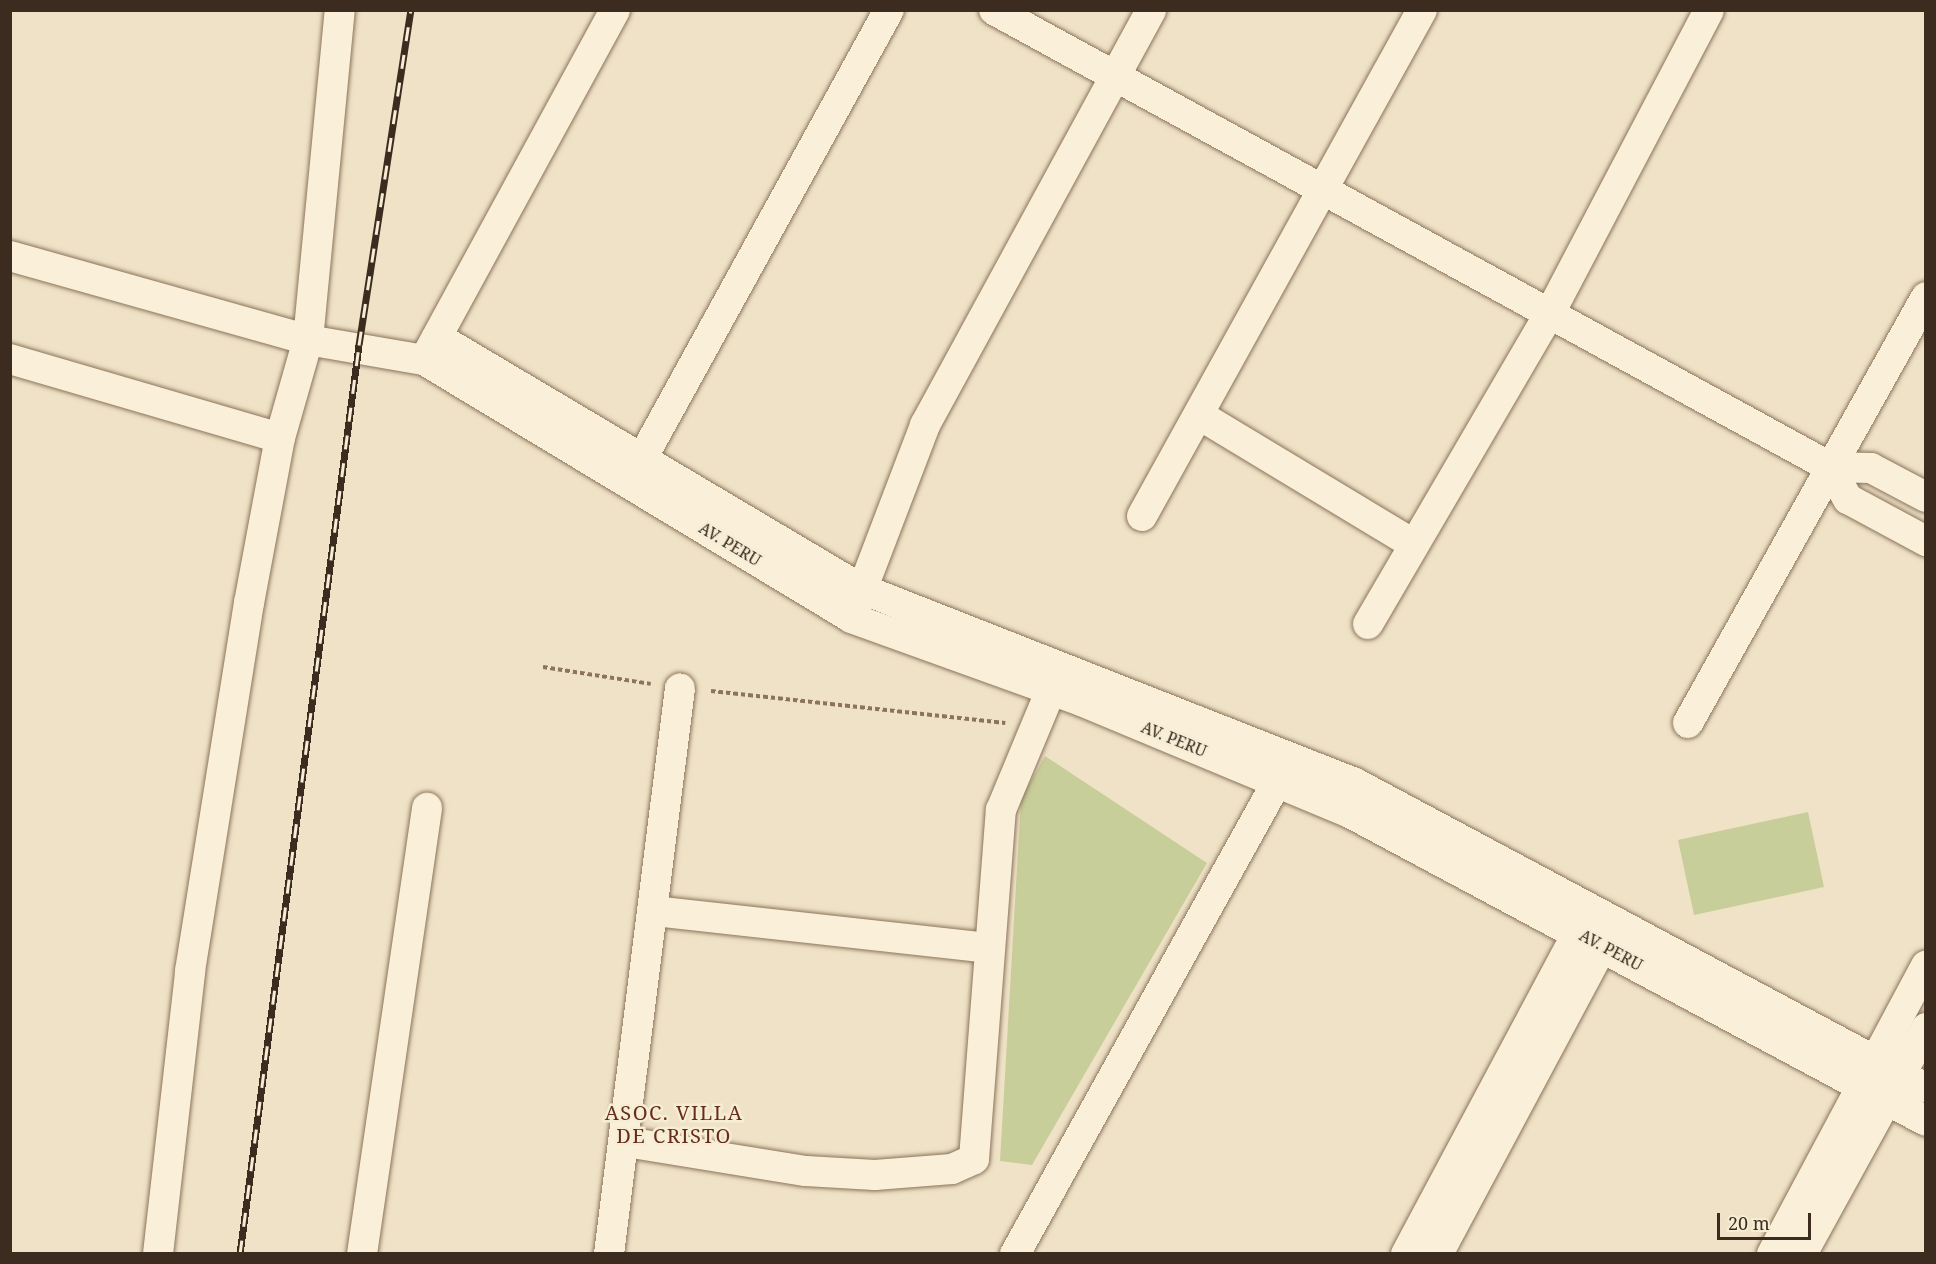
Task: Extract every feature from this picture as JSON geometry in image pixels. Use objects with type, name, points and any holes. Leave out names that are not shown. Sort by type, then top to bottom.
[{"type":"street","points":[[158,1254],[190,971],[280,438],[308,340],[340,10]]},
{"type":"street","points":[[430,349],[615,10]]},
{"type":"street","points":[[629,483],[889,10]]},
{"type":"street","points":[[994,10],[1114,78],[1323,189],[1830,466],[1871,468],[1926,498]]},
{"type":"street","points":[[851,618],[926,425],[1151,10]]},
{"type":"street","points":[[1142,516],[1201,416],[1419,12]]},
{"type":"street","points":[[1368,624],[1550,313],[1700,14]]},
{"type":"street","points":[[10,256],[308,340],[430,349],[643,456],[862,589],[1355,783],[1596,927],[1869,1071],[1905,1087],[1926,1121]]},
{"type":"street","points":[[1688,723],[1926,297]]},
{"type":"street","name":"AV. PERU","points":[[430,349],[629,483],[851,618],[1051,690],[1277,782],[1350,813],[1596,927]]},
{"type":"street","points":[[10,359],[280,438]]},
{"type":"street","points":[[1201,416],[1413,544]]},
{"type":"street","points":[[1830,466],[1848,499],[1926,542]]},
{"type":"street","points":[[609,1254],[626,1142],[680,688]]},
{"type":"street","points":[[626,1142],[806,1171],[852,1174],[951,1168],[974,1159],[989,948],[1004,795],[1051,690]]},
{"type":"street","points":[[1015,1254],[1277,782]]},
{"type":"street","points":[[362,1254],[427,807]]},
{"type":"street","points":[[654,911],[989,948]]},
{"type":"street","points":[[1406,1254],[1596,927]]},
{"type":"street","points":[[1438,1254],[1596,927]]},
{"type":"street","points":[[1772,1254],[1926,966]]},
{"type":"street","points":[[1802,1254],[1905,1087],[1926,1028]]},
{"type":"path","points":[[543,667],[680,688],[1008,723]]},
{"type":"green space","points":[[1045,756],[1207,863],[1032,1165],[1000,1161],[1021,799]]},
{"type":"green space","points":[[1808,812],[1824,887],[1694,915],[1678,840]]},
{"type":"railway","points":[[240,1254],[359,345],[411,10]]},
{"type":"district","name":"ASOC. VILLA DE CRISTO","points":[[674,1124]]}]
